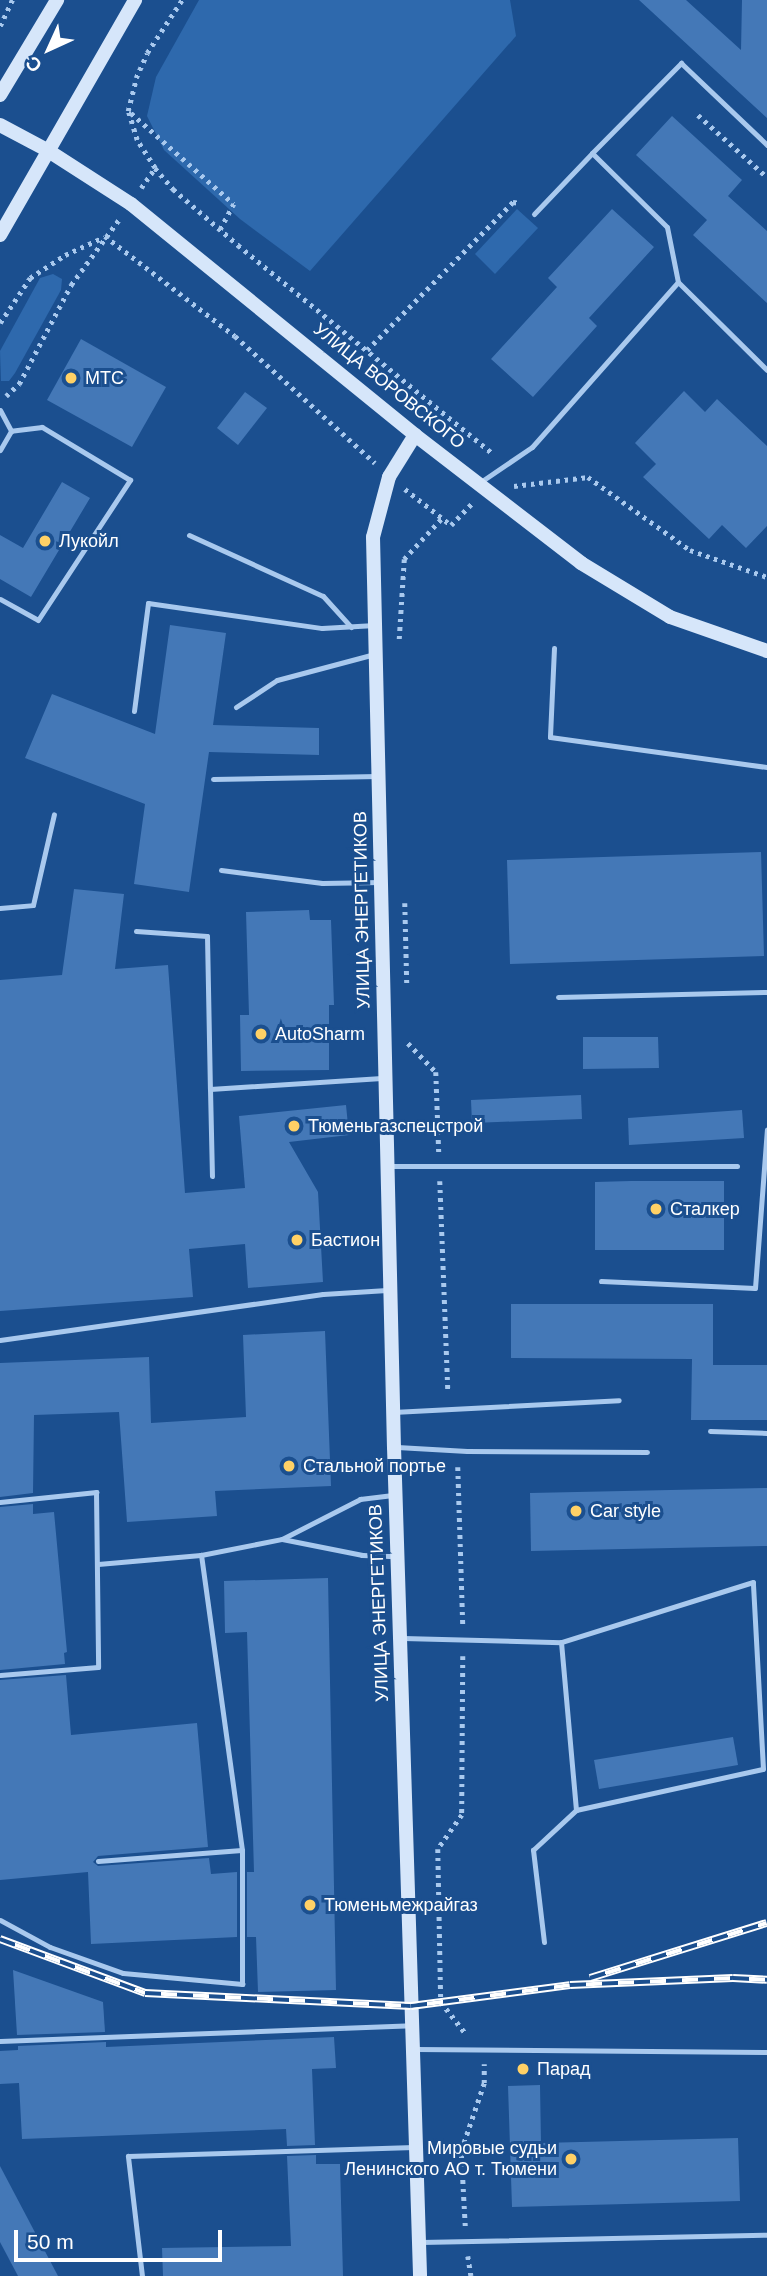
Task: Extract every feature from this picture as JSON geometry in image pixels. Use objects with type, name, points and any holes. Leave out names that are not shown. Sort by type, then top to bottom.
[{"type":"street","points":[[0,95],[57,0]]},
{"type":"street","points":[[0,235],[135,0]]},
{"type":"street","name":"УЛИЦА ВОРОВСКОГО","points":[[0,125],[47,150],[131,204],[415,435],[581,563],[670,617],[767,651]]},
{"type":"street","name":"УЛИЦА ЭНЕРГЕТИКОВ","points":[[415,435],[389,477],[373,537],[395,1495],[420,2276]]},
{"type":"lane","points":[[534,214],[681,63],[767,145]]},
{"type":"lane","points":[[592,153],[667,227],[678,282],[767,370]]},
{"type":"lane","points":[[479,483],[532,447],[678,282]]},
{"type":"lane","points":[[0,410],[11,431]]},
{"type":"lane","points":[[0,599],[38,620],[130,480],[42,427],[11,431]]},
{"type":"lane","points":[[0,450],[11,431]]},
{"type":"lane","points":[[189,536],[323,596],[351,627]]},
{"type":"lane","points":[[134,711],[148,603],[322,628],[375,625]]},
{"type":"lane","points":[[554,648],[550,737],[767,767]]},
{"type":"lane","points":[[236,707],[276,680],[375,654]]},
{"type":"lane","points":[[213,779],[379,776]]},
{"type":"lane","points":[[0,908],[33,905],[54,814]]},
{"type":"lane","points":[[221,870],[322,883],[380,882]]},
{"type":"lane","points":[[136,931],[207,936],[212,1176]]},
{"type":"lane","points":[[558,997],[767,992]]},
{"type":"lane","points":[[210,1089],[386,1078]]},
{"type":"lane","points":[[601,1281],[755,1288],[767,1129]]},
{"type":"lane","points":[[387,1166],[737,1166]]},
{"type":"lane","points":[[0,1340],[323,1294],[390,1290]]},
{"type":"lane","points":[[393,1412],[619,1399]]},
{"type":"lane","points":[[710,1432],[767,1433]]},
{"type":"lane","points":[[394,1447],[458,1451],[647,1452]]},
{"type":"lane","points":[[0,1502],[96,1492],[98,1564],[98,1667],[0,1675]]},
{"type":"lane","points":[[98,1564],[201,1555],[282,1539],[360,1499],[395,1495]]},
{"type":"lane","points":[[282,1539],[362,1555],[397,1556]]},
{"type":"lane","points":[[0,1920],[50,1947],[123,1973],[242,1984],[242,1850],[201,1555]]},
{"type":"lane","points":[[400,1638],[561,1642],[753,1582],[763,1769],[576,1810],[533,1850],[544,1942]]},
{"type":"lane","points":[[561,1642],[576,1810]]},
{"type":"lane","points":[[98,1861],[242,1850]]},
{"type":"lane","points":[[0,2041],[412,2025]]},
{"type":"lane","points":[[412,2050],[767,2052]]},
{"type":"lane","points":[[142,2276],[128,2157],[415,2147]]},
{"type":"lane","points":[[418,2242],[767,2235]]},
{"type":"path","points":[[0,26],[14,0]]},
{"type":"path","points":[[182,0],[147,53],[128,111],[137,140],[155,168],[173,189],[220,230],[533,484]]},
{"type":"path","points":[[128,111],[234,204],[220,230]]},
{"type":"path","points":[[698,115],[767,177]]},
{"type":"path","points":[[0,401],[19,384],[71,285],[155,168]]},
{"type":"path","points":[[366,350],[513,202],[543,205]]},
{"type":"path","points":[[0,323],[30,278],[65,255],[105,236]]},
{"type":"path","points":[[404,559],[442,518]]},
{"type":"shaded area","points":[[199,0],[510,0],[516,36],[310,271],[240,219],[164,150],[147,116],[156,77]]},
{"type":"shaded area","points":[[517,209],[538,228],[495,274],[475,254]]},
{"type":"shaded area","points":[[53,274],[62,279],[61,290],[15,373],[9,381],[1,381],[0,351],[40,278]]},
{"type":"building","points":[[639,0],[686,0],[741,50],[742,0],[767,0],[767,118]]},
{"type":"building","points":[[672,116],[742,180],[728,196],[767,231],[767,303],[693,235],[707,220],[636,155]]},
{"type":"building","points":[[612,209],[654,247],[589,318],[597,326],[533,397],[491,359],[557,287],[548,278]]},
{"type":"building","points":[[81,339],[166,387],[132,447],[47,400]]},
{"type":"building","points":[[684,391],[705,412],[717,399],[767,446],[767,526],[746,548],[722,525],[709,539],[643,477],[656,464],[635,443]]},
{"type":"building","points":[[245,392],[267,408],[238,445],[217,428]]},
{"type":"building","name":"Лукойл","points":[[62,482],[90,498],[31,597],[0,579],[0,535],[23,548]]},
{"type":"building","points":[[170,625],[226,633],[213,725],[319,728],[319,755],[209,752],[189,892],[134,884],[145,804],[25,758],[52,694],[155,734]]},
{"type":"building","points":[[761,852],[764,956],[510,964],[507,860]]},
{"type":"building","points":[[74,889],[124,894],[115,969],[168,965],[185,1193],[245,1188],[239,1116],[346,1105],[349,1135],[289,1142],[318,1192],[323,1282],[248,1288],[245,1244],[189,1249],[193,1297],[0,1311],[0,980],[62,975]]},
{"type":"building","points":[[309,910],[310,920],[331,920],[334,1005],[329,1005],[329,1070],[241,1071],[240,1015],[249,1015],[246,912]]},
{"type":"building","points":[[583,1037],[658,1037],[659,1068],[583,1069]]},
{"type":"building","points":[[581,1095],[582,1119],[472,1123],[471,1100]]},
{"type":"building","points":[[742,1110],[744,1138],[629,1145],[628,1118]]},
{"type":"building","points":[[724,1181],[724,1250],[595,1250],[595,1182]]},
{"type":"building","points":[[511,1304],[713,1304],[713,1365],[767,1365],[767,1420],[691,1420],[692,1359],[511,1358]]},
{"type":"building","points":[[325,1331],[331,1486],[215,1491],[217,1516],[127,1522],[119,1412],[34,1415],[33,1493],[0,1497],[0,1363],[149,1357],[151,1423],[246,1417],[243,1335]]},
{"type":"building","points":[[767,1488],[767,1546],[531,1551],[530,1493]]},
{"type":"building","points":[[33,1504],[33,1514],[54,1512],[67,1652],[64,1653],[65,1664],[0,1670],[0,1507]]},
{"type":"building","points":[[328,1578],[336,1990],[258,1992],[256,1937],[247,1937],[247,1872],[254,1872],[247,1632],[225,1633],[224,1581]]},
{"type":"building","points":[[66,1675],[71,1735],[197,1723],[208,1847],[98,1856],[93,1862],[98,1866],[209,1858],[211,1874],[237,1872],[237,1937],[91,1944],[88,1872],[0,1880],[0,1680]]},
{"type":"building","points":[[733,1737],[738,1765],[599,1789],[594,1760]]},
{"type":"building","points":[[13,1970],[103,2002],[105,2032],[17,2035]]},
{"type":"building","points":[[334,2037],[336,2068],[312,2069],[315,2145],[287,2146],[286,2129],[22,2139],[19,2083],[0,2084],[0,2051],[18,2050],[18,2046],[106,2042],[106,2047]]},
{"type":"building","points":[[540,2085],[541,2143],[738,2138],[740,2201],[512,2207],[508,2086]]},
{"type":"building","points":[[316,2155],[316,2164],[340,2164],[343,2276],[163,2276],[162,2248],[291,2246],[287,2156]]},
{"type":"building","points":[[0,2166],[58,2276],[18,2276],[0,2242]]},
{"type":"railway","points":[[590,1978],[767,1923]]},
{"type":"railway","points":[[0,1939],[145,1993],[411,2006],[570,1985],[733,1978],[767,1980]]},
{"type":"place","name":"МТС","points":[[71,378]]},
{"type":"place","name":"Лукойл","points":[[45,541]]},
{"type":"place","name":"AutoSharm","points":[[261,1034]]},
{"type":"place","name":"Тюменьгазспецстрой","points":[[294,1126]]},
{"type":"place","name":"Сталкер","points":[[656,1209]]},
{"type":"place","name":"Бастион","points":[[297,1240]]},
{"type":"place","name":"Стальной портье","points":[[289,1466]]},
{"type":"place","name":"Car style","points":[[576,1511]]},
{"type":"place","name":"Тюменьмежрайгаз","points":[[310,1905]]},
{"type":"place","name":"Парад","points":[[523,2069]]},
{"type":"place","name":"Мировые судьи Ленинского АО т. Тюмени","points":[[571,2159]]}]
